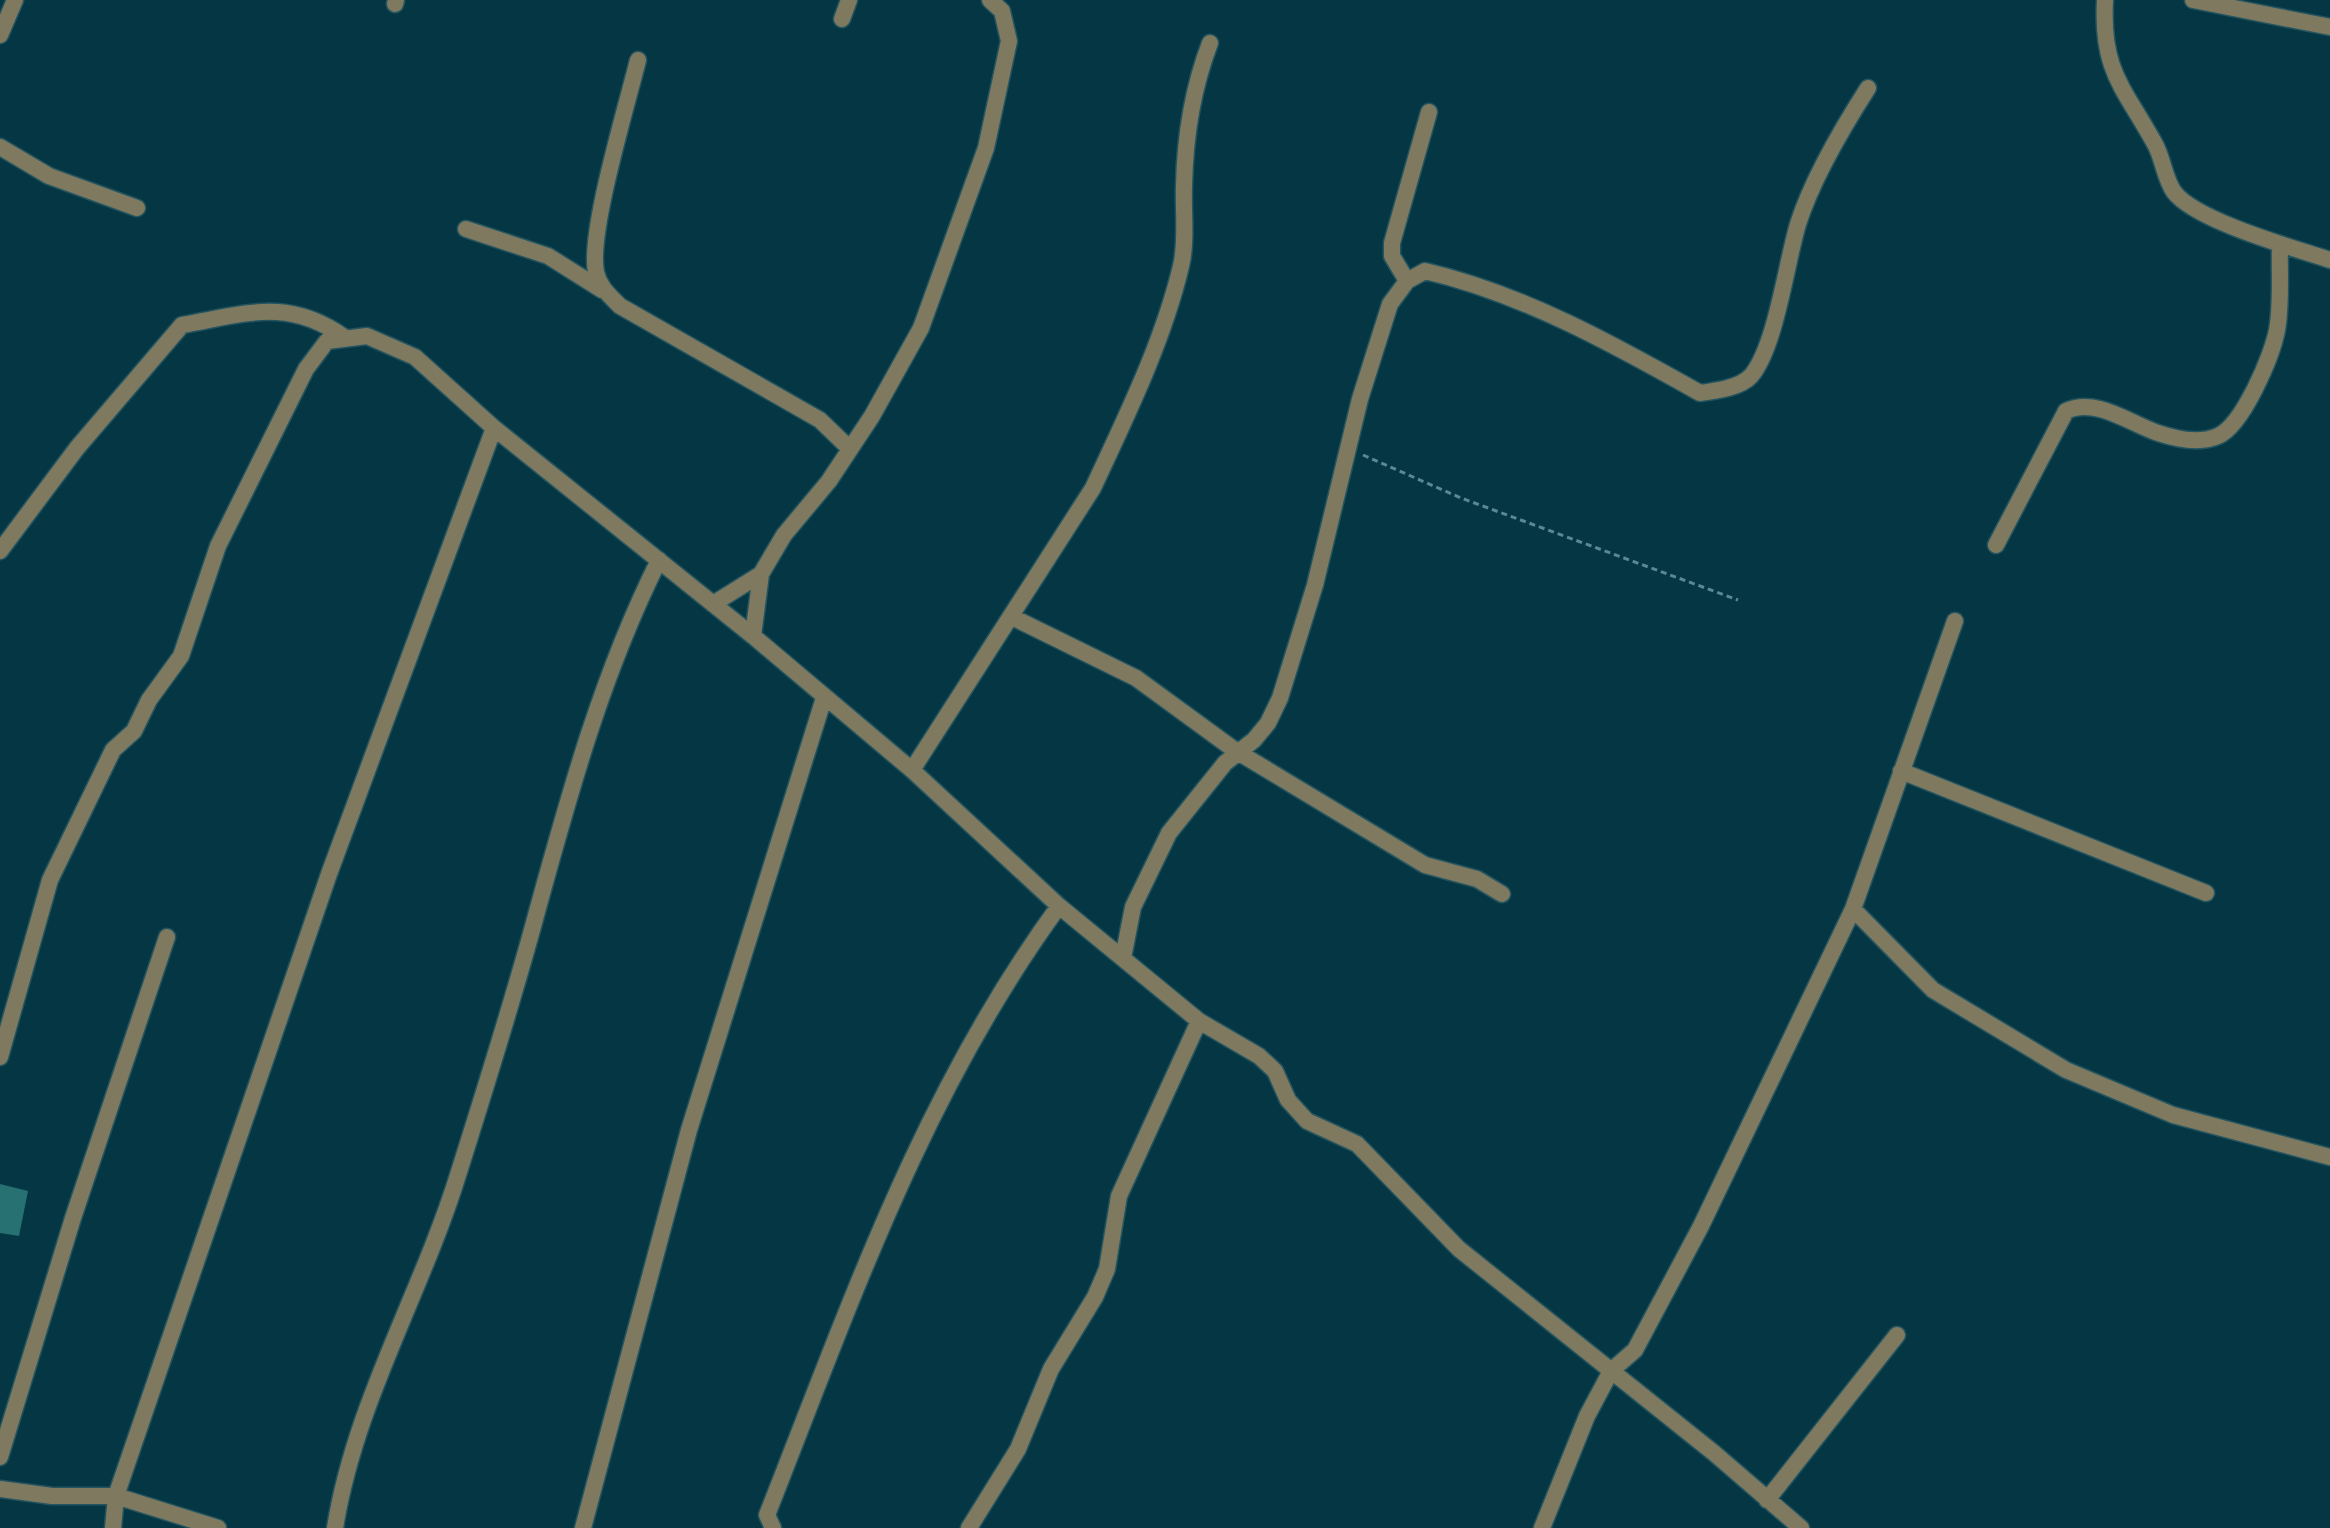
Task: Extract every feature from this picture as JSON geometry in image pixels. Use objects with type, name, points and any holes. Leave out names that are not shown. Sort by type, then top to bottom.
[{"type":"street","points":[[0,35],[15,0]]},
{"type":"street","points":[[842,19],[849,0]]},
{"type":"street","points":[[753,636],[761,574],[784,535],[850,449],[921,328],[986,148],[1009,41],[1002,11],[990,0]]},
{"type":"street","points":[[2105,0],[2103,37],[2107,56],[2123,92],[2157,149],[2174,192],[2203,213],[2330,260]]},
{"type":"street","points":[[2193,0],[2330,27]]},
{"type":"street","points":[[912,770],[1093,488],[1166,315],[1182,263],[1184,154],[1194,85],[1210,43]]},
{"type":"street","points":[[603,290],[595,271],[598,231],[638,60]]},
{"type":"street","points":[[1123,958],[1133,907],[1169,833],[1236,751],[1254,740],[1268,723],[1280,698],[1315,585],[1348,449],[1390,304],[1407,281],[1425,271],[1477,287],[1557,318],[1700,393],[1736,385],[1749,378],[1762,357],[1799,221],[1850,116],[1868,88]]},
{"type":"street","points":[[1407,281],[1392,256],[1392,243],[1429,112]]},
{"type":"street","points":[[0,147],[49,176],[137,208]]},
{"type":"street","points":[[466,229],[548,256],[603,290],[620,306],[688,347],[820,420],[850,449]]},
{"type":"street","points":[[1996,545],[2066,411],[2079,405],[2104,410],[2160,434],[2192,441],[2220,435],[2227,428],[2242,412],[2270,355],[2278,328],[2280,244]]},
{"type":"street","points":[[0,551],[77,448],[182,325],[278,309],[323,322],[344,337]]},
{"type":"street","points":[[0,1057],[50,880],[94,785],[113,750],[134,731],[149,700],[181,656],[218,546],[306,369],[327,341],[367,336],[415,357],[494,428],[753,636],[912,770],[1059,906],[1199,1021],[1259,1056],[1275,1071],[1288,1100],[1307,1121],[1357,1144],[1459,1249],[1801,1528]]},
{"type":"street","points":[[113,1528],[116,1496],[329,874],[494,428]]},
{"type":"street","points":[[335,1528],[370,1395],[458,1176],[496,1056],[571,782],[596,704],[631,615],[659,560]]},
{"type":"street","points":[[713,604],[761,574]]},
{"type":"street","points":[[1012,617],[1116,667],[1236,751],[1425,865],[1477,879],[1502,894]]},
{"type":"street","points":[[1542,1528],[1587,1416],[1611,1371],[1635,1350],[1701,1226],[1853,909],[1955,621]]},
{"type":"street","points":[[583,1528],[689,1130],[824,698]]},
{"type":"street","points":[[1901,771],[2206,893]]},
{"type":"street","points":[[773,1528],[767,1515],[925,1126],[1010,974],[1059,906]]},
{"type":"street","points":[[1853,909],[1933,990],[2066,1070],[2173,1115],[2330,1157]]},
{"type":"street","points":[[0,1457],[73,1218],[167,937]]},
{"type":"street","points":[[969,1528],[1018,1449],[1051,1369],[1095,1297],[1107,1269],[1119,1196],[1199,1021]]},
{"type":"street","points":[[1767,1500],[1897,1335]]},
{"type":"street","points":[[0,1489],[52,1496],[116,1496],[218,1528]]},
{"type":"path","points":[[1348,449],[1461,498],[1738,600]]},
{"type":"building","points":[[0,1184],[28,1191],[19,1236],[0,1233]]}]
